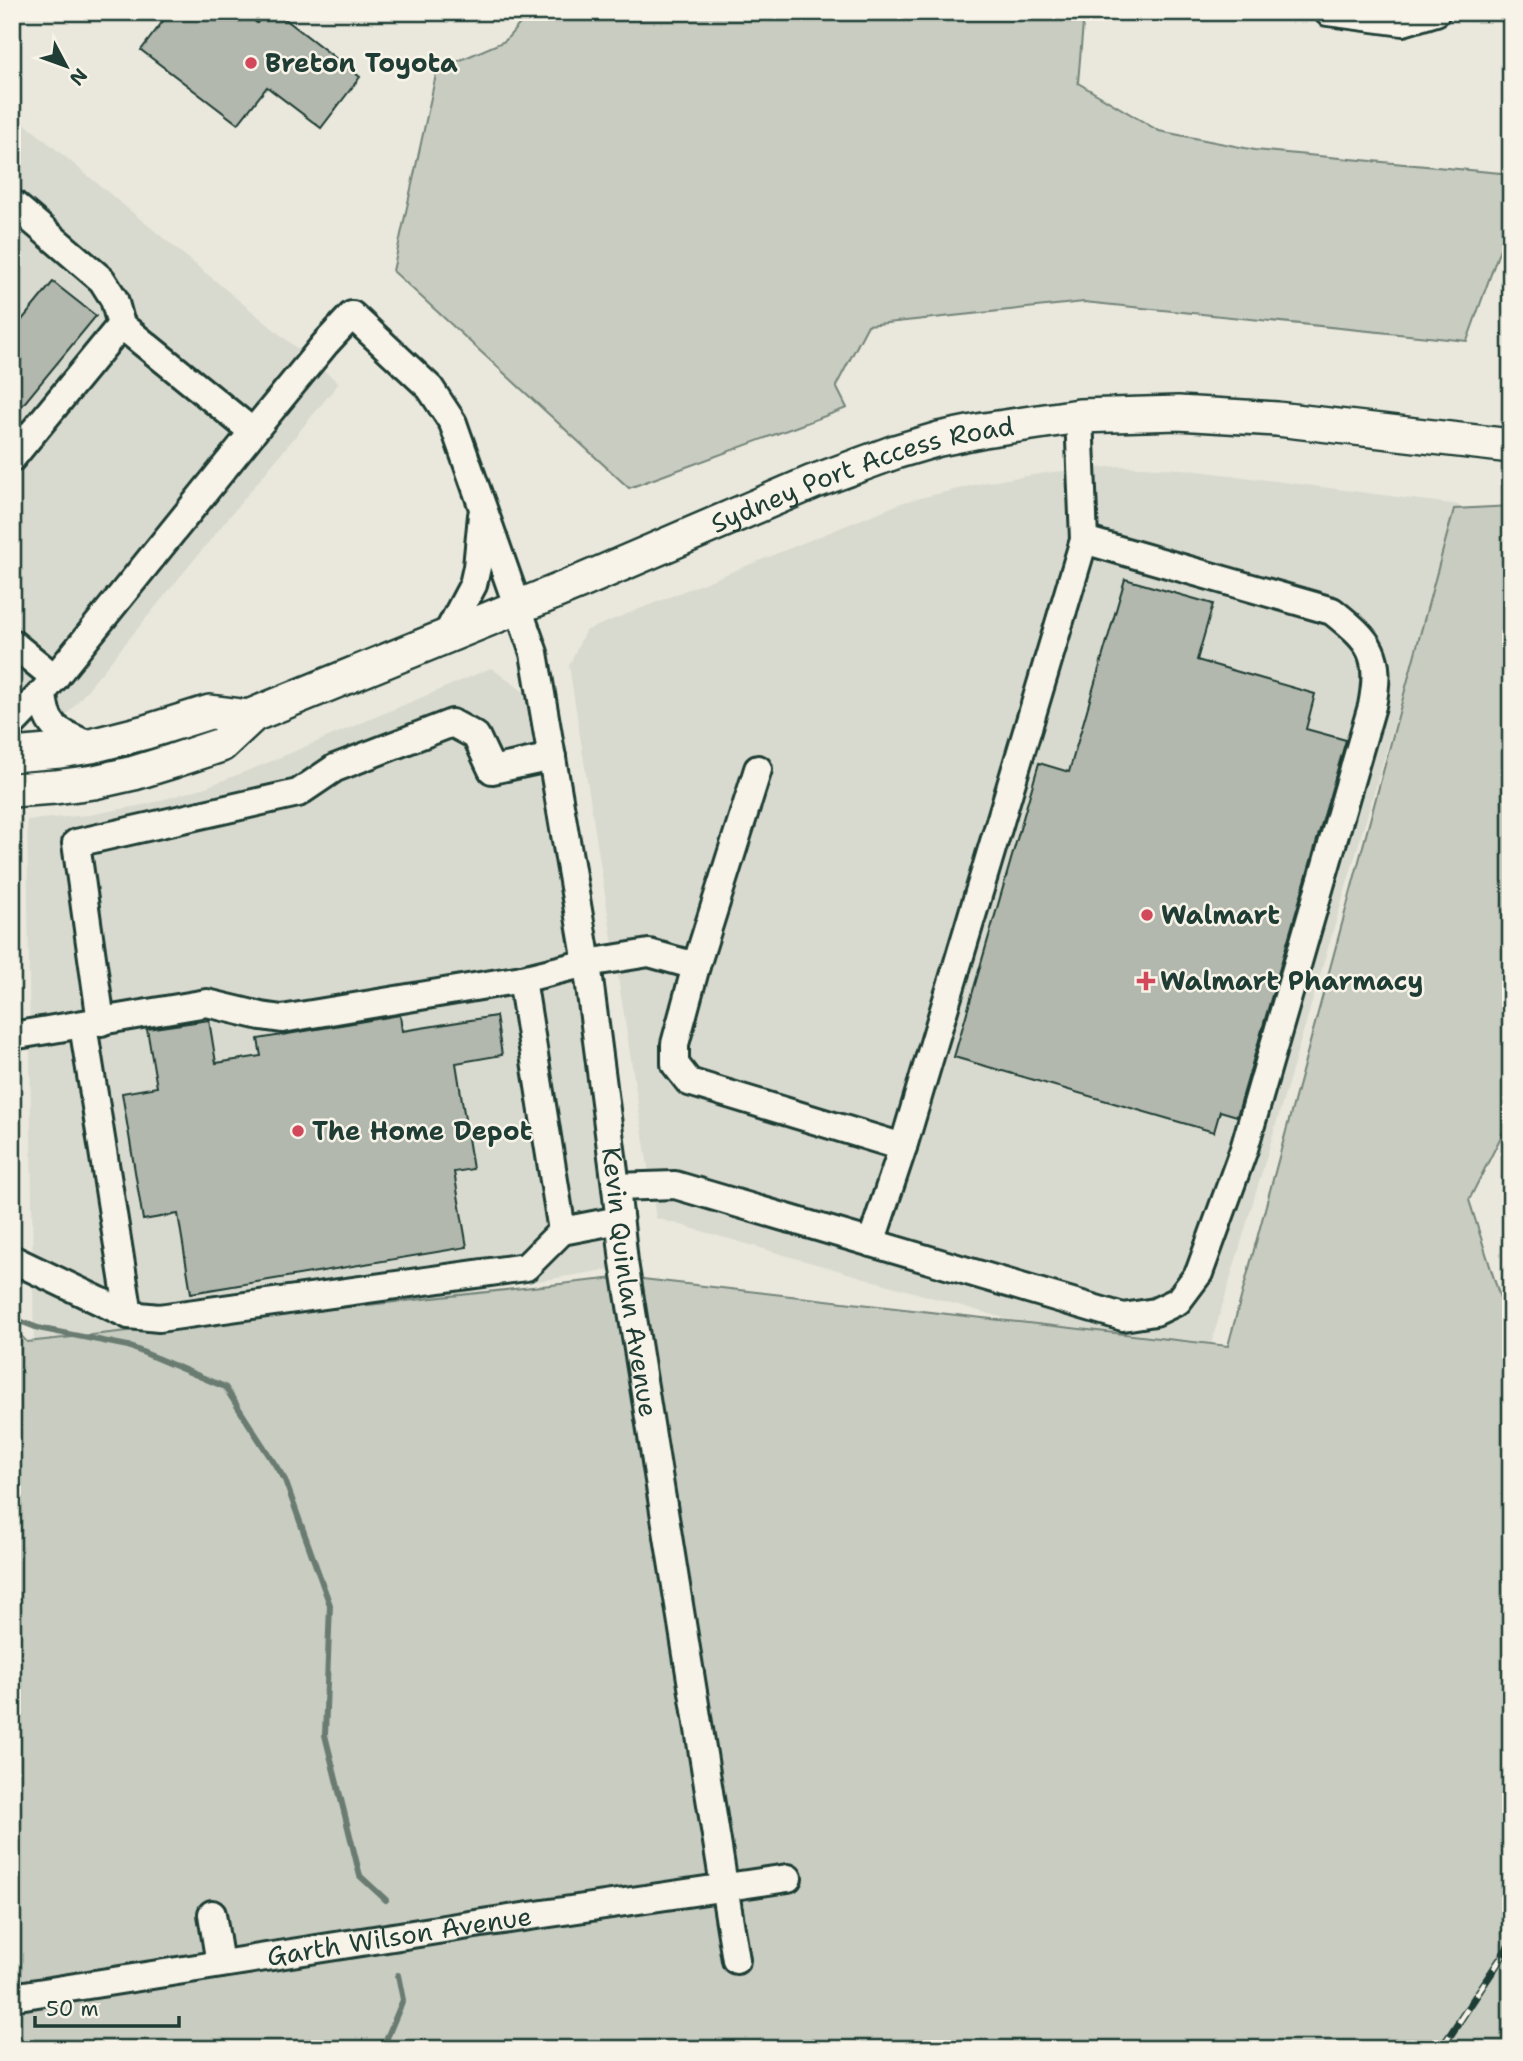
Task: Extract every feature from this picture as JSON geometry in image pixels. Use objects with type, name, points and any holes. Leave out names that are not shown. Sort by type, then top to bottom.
[{"type":"main road","name":"Sydney Port Access Road","points":[[13,791],[94,782],[134,773],[221,745],[250,717],[853,466],[939,439],[1079,416],[1153,413],[1228,415],[1326,424],[1511,446]]},
{"type":"main road","name":"Sydney Port Access Road","points":[[12,755],[91,746],[210,712],[250,717]]},
{"type":"street","points":[[1328,12],[1403,22],[1436,12]]},
{"type":"street","points":[[12,203],[102,280],[114,299],[121,325],[253,432],[49,685],[12,724]]},
{"type":"street","name":"Kevin Quinlan Avenue","points":[[253,432],[352,315],[430,387],[453,423],[534,653],[587,963],[626,1276],[736,1960]]},
{"type":"street","points":[[12,457],[121,325]]},
{"type":"street","points":[[871,1243],[903,1147],[1084,540],[1079,416]]},
{"type":"street","points":[[446,636],[473,585],[483,507]]},
{"type":"street","points":[[616,1187],[675,1185],[1124,1317],[1155,1312],[1178,1301],[1199,1273],[1244,1149],[1372,706],[1376,684],[1374,657],[1360,634],[1332,611],[1084,540]]},
{"type":"street","points":[[12,643],[49,685]]},
{"type":"street","points":[[49,685],[44,709],[51,724],[63,733],[91,746]]},
{"type":"street","points":[[129,1315],[92,1023],[76,843],[298,793],[335,768],[452,723],[476,736],[492,770],[552,757]]},
{"type":"street","points":[[758,769],[674,1044],[676,1064],[689,1082],[903,1147]]},
{"type":"street","points":[[12,1036],[207,1003],[282,1019],[522,979],[587,963],[649,953],[696,966]]},
{"type":"street","points":[[522,979],[562,1231]]},
{"type":"street","points":[[12,1259],[129,1315],[159,1318],[526,1267],[562,1231],[619,1220]]},
{"type":"street","name":"Garth Wilson Avenue","points":[[12,1997],[788,1878]]},
{"type":"street","points":[[212,1914],[220,1964]]},
{"type":"shaded area","points":[[530,12],[1084,12],[1078,83],[1159,131],[1255,150],[1511,174],[1511,218],[1467,341],[1084,302],[868,325],[836,386],[847,408],[629,488],[393,271],[437,70],[505,41]]},
{"type":"shaded area","points":[[12,113],[339,383],[66,716],[12,720]]},
{"type":"shaded area","points":[[1120,466],[1183,469],[1459,505],[1202,1375],[656,1218],[569,666],[585,631],[904,502],[982,483],[1052,472]]},
{"type":"shaded area","points":[[1511,506],[1511,1117],[1469,1200],[1511,1332],[1511,2049],[12,2049],[12,1326],[27,1342],[625,1277],[1228,1346],[1454,509]]},
{"type":"shaded area","points":[[491,668],[533,698],[618,1268],[34,1363],[27,820],[89,815],[148,804],[206,787]]},
{"type":"building","name":"Breton Toyota","points":[[170,12],[243,12],[257,23],[265,12],[276,12],[360,77],[321,128],[267,87],[238,124],[141,50]]},
{"type":"building","points":[[53,282],[96,316],[12,418],[12,332]]},
{"type":"building","name":"Walmart","points":[[1125,579],[1213,604],[1197,660],[1315,694],[1306,729],[1346,740],[1237,1116],[1220,1111],[1214,1132],[954,1057],[1039,763],[1069,772]]},
{"type":"building","name":"The Home Depot","points":[[400,1015],[402,1031],[496,1016],[502,1055],[456,1063],[473,1169],[454,1172],[467,1247],[191,1293],[178,1214],[143,1220],[122,1093],[157,1087],[147,1029],[209,1020],[216,1063],[261,1056],[258,1039]]},
{"type":"waterway","points":[[12,1318],[38,1328],[128,1346],[225,1387],[285,1480],[330,1605],[325,1735],[360,1876],[386,1900]]},
{"type":"waterway","points":[[387,2049],[384,2045],[403,2000],[398,1975]]},
{"type":"railway","points":[[1441,2049],[1511,1943]]},
{"type":"place","name":"Breton Toyota","points":[[251,63]]},
{"type":"place","name":"Walmart","points":[[1147,915]]},
{"type":"place","name":"Walmart Pharmacy","points":[[1146,981]]},
{"type":"place","name":"The Home Depot","points":[[298,1131]]}]
